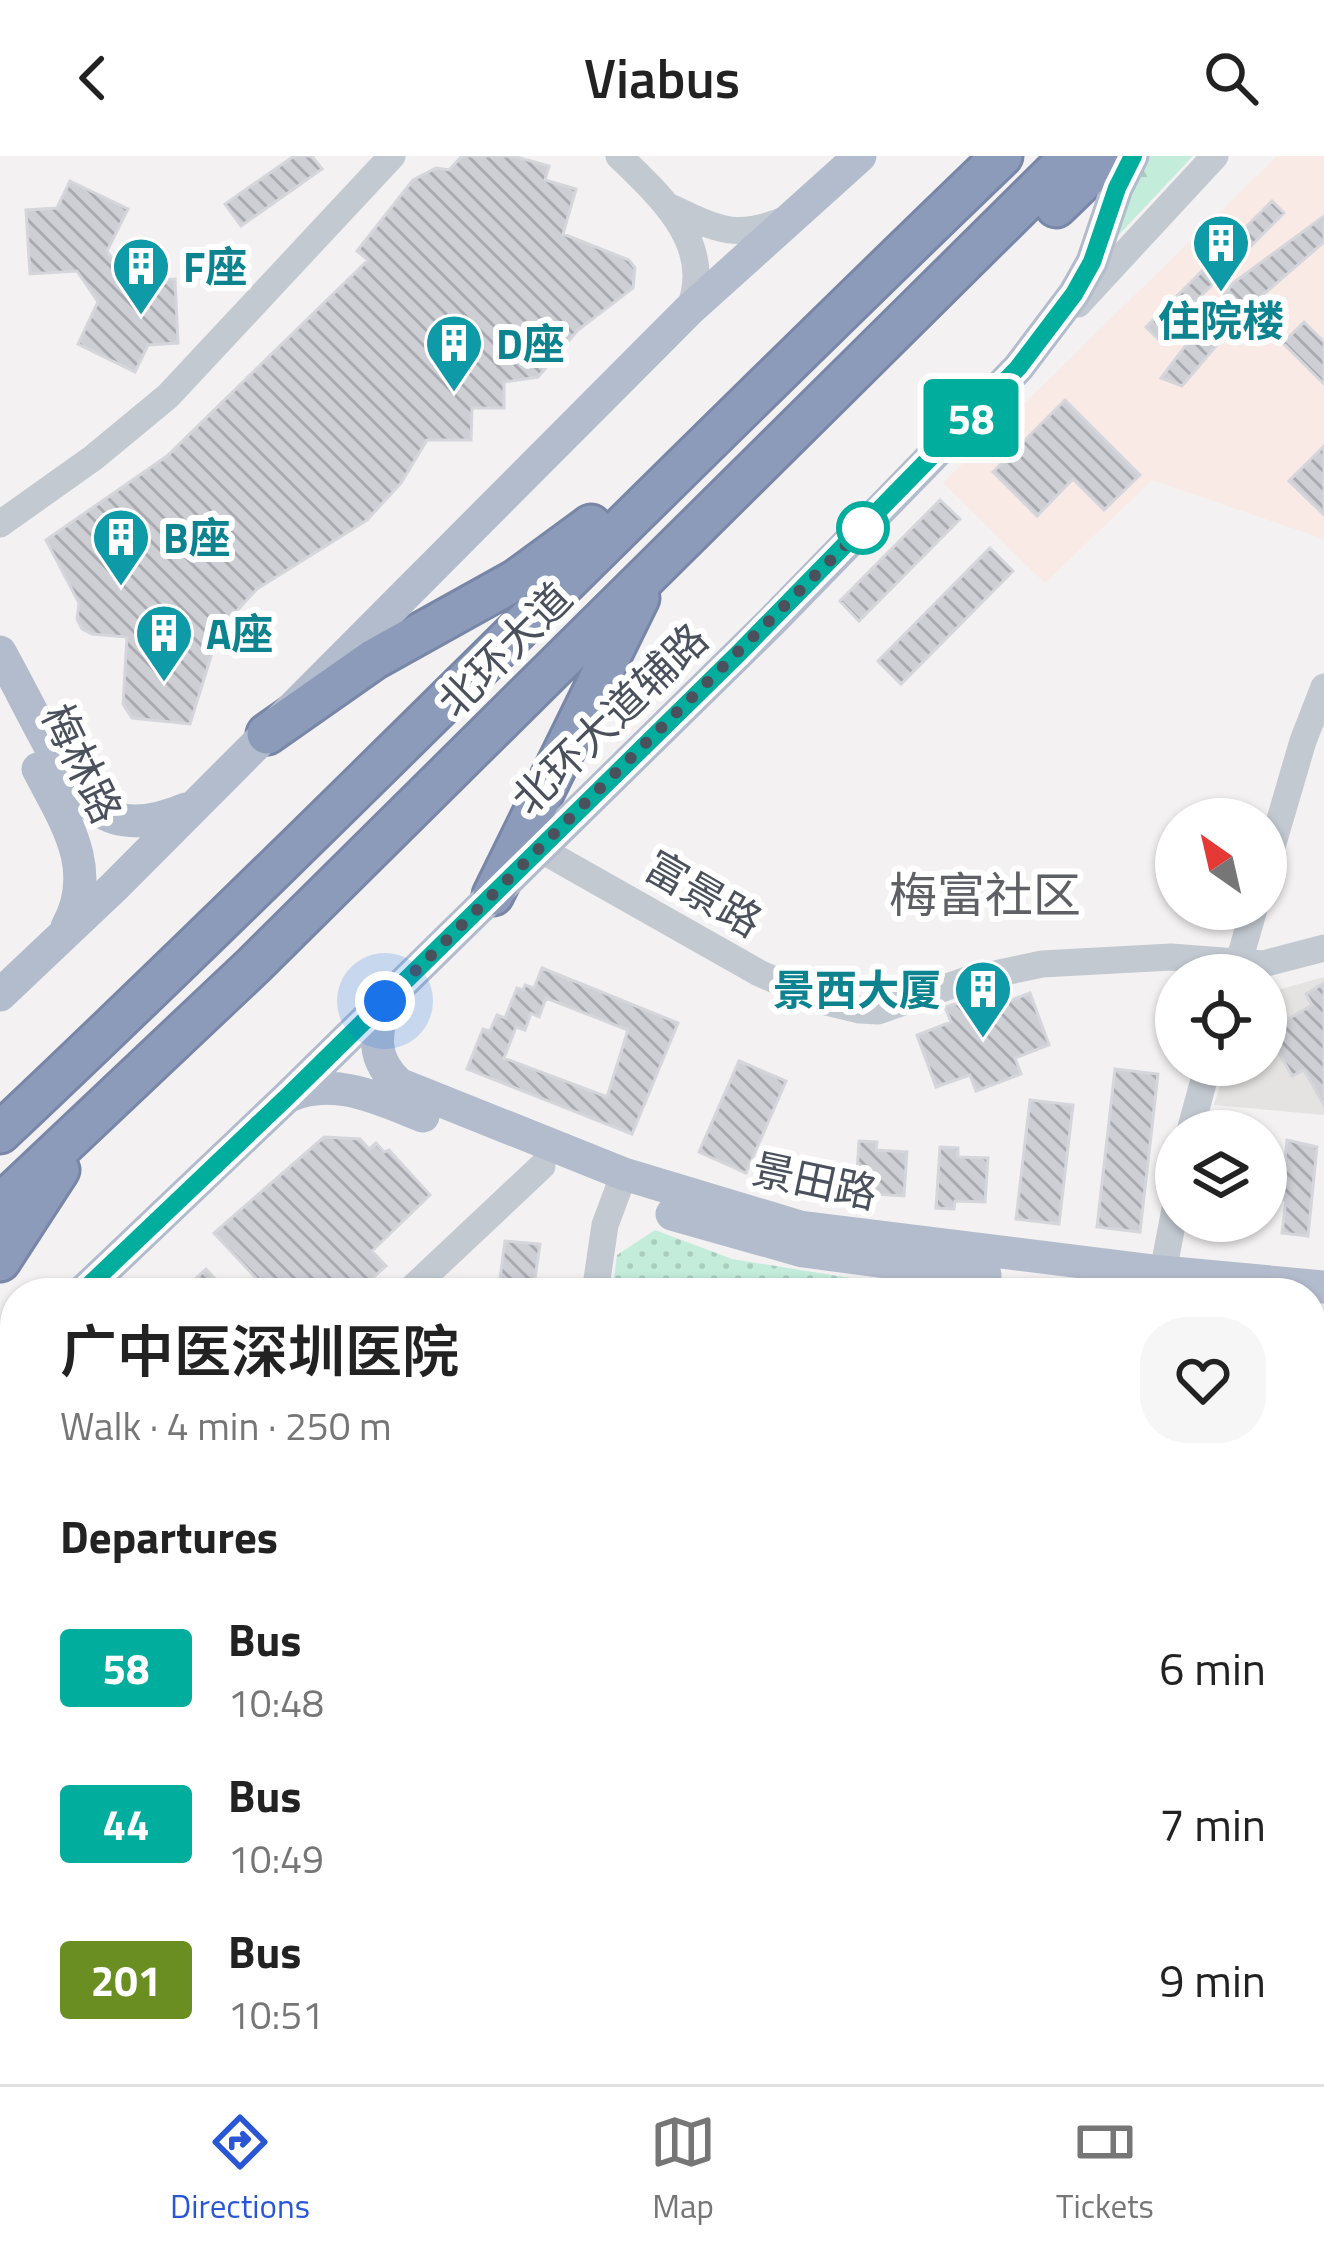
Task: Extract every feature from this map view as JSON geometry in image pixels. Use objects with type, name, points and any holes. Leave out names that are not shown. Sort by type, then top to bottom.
[{"type":"highway","points":[[822,328],[963,156]]},
{"type":"highway","name":"北环大道","points":[[0,1133],[202,943],[741,406],[1002,156]]},
{"type":"highway","name":"北环大道","points":[[0,1205],[254,964],[1071,156]]},
{"type":"highway","points":[[875,352],[994,265],[1109,156]]},
{"type":"highway","points":[[267,734],[374,658],[552,556],[741,406]]},
{"type":"highway","points":[[493,895],[654,568]]},
{"type":"highway","points":[[0,1261],[95,1116]]},
{"type":"main road","points":[[0,995],[203,799],[689,310],[860,156]]},
{"type":"main road","name":"北环大道辅路","points":[[97,1278],[772,621],[1018,368],[1092,262],[1133,156]]},
{"type":"main road","name":"梅林路","points":[[0,652],[62,770],[89,806],[140,823],[164,818],[203,799]]},
{"type":"main road","name":"梅林路","points":[[0,696],[78,850],[79,901],[59,938]]},
{"type":"main road","name":"景田路","points":[[385,1001],[377,1054],[399,1084],[620,1184]]},
{"type":"main road","name":"景田路","points":[[287,1097],[313,1089],[348,1089],[542,1166],[820,1231],[1098,1278]]},
{"type":"street","points":[[0,524],[93,458],[168,396],[392,156]]},
{"type":"street","points":[[619,156],[672,208],[690,242],[698,278],[689,310]]},
{"type":"street","points":[[672,208],[728,232],[765,228],[802,207],[841,156]]},
{"type":"street","points":[[1018,368],[1215,156]]},
{"type":"street","points":[[1286,798],[1324,687]]},
{"type":"street","name":"富景路","points":[[540,849],[759,973],[822,1000],[860,1010],[878,1011],[967,980],[1042,964],[1155,958]]},
{"type":"street","name":"富景路","points":[[1287,958],[1324,948]]},
{"type":"street","points":[[423,1278],[542,1166]]},
{"type":"street","points":[[597,1278],[604,1225],[620,1184]]},
{"type":"street","points":[[1165,1278],[1170,1242]]},
{"type":"shaded area","points":[[1277,156],[1324,156],[1324,539],[1152,480],[1045,583],[943,483]]},
{"type":"shaded area","points":[[1324,977],[1324,1115],[1214,1105],[1220,1086],[1287,1086],[1287,987]]},
{"type":"green space","points":[[1145,156],[1193,156],[1097,258]]},
{"type":"green space","points":[[655,1230],[732,1259],[850,1278],[614,1278],[617,1255]]},
{"type":"building","points":[[294,156],[312,156],[322,169],[241,226],[225,204]]},
{"type":"building","points":[[462,156],[513,156],[549,166],[545,180],[576,189],[563,234],[629,260],[635,268],[633,288],[578,330],[538,377],[504,382],[504,408],[472,408],[471,440],[427,440],[401,483],[367,520],[257,589],[232,616],[214,647],[190,724],[132,718],[123,704],[127,637],[82,629],[77,619],[79,603],[46,540],[167,456],[368,260],[357,251],[413,180],[436,168],[449,170]]},
{"type":"building","points":[[70,181],[128,209],[107,251],[128,282],[175,279],[178,343],[148,345],[135,372],[78,344],[98,302],[77,271],[30,274],[26,210],[57,208]]},
{"type":"building","points":[[1272,201],[1284,213],[1158,339],[1146,327]]},
{"type":"building","points":[[1324,216],[1324,242],[1250,306],[1182,386],[1161,378],[1233,283]]},
{"type":"building","points":[[1304,322],[1324,342],[1324,384],[1283,343]]},
{"type":"building","points":[[1065,400],[1140,475],[1104,510],[1073,479],[1037,516],[993,472]]},
{"type":"building","points":[[1324,446],[1324,515],[1289,481]]},
{"type":"building","points":[[940,500],[960,519],[859,621],[840,601]]},
{"type":"building","points":[[990,548],[1013,571],[901,684],[878,661]]},
{"type":"building","points":[[542,968],[678,1023],[632,1134],[467,1069],[483,1029],[490,1031],[497,1015],[505,1018],[517,988],[534,988]],"holes":[[[546,998],[628,1030],[607,1097],[504,1058],[516,1027],[525,1030],[531,1013],[539,1017]]]},
{"type":"building","points":[[1324,983],[1324,1105],[1304,1070],[1292,1076],[1287,1067],[1287,1020],[1312,1005],[1306,994]]},
{"type":"building","name":"景西大厦","points":[[992,993],[996,1006],[1030,993],[1049,1045],[1015,1058],[1021,1074],[976,1091],[970,1075],[936,1087],[917,1035],[951,1022],[945,1007]]},
{"type":"building","points":[[739,1061],[786,1081],[746,1173],[699,1152]]},
{"type":"building","points":[[1115,1069],[1155,1074],[1140,1232],[1097,1227]]},
{"type":"building","points":[[1030,1100],[1073,1105],[1059,1224],[1016,1219]]},
{"type":"building","points":[[324,1137],[360,1139],[369,1149],[376,1143],[384,1152],[389,1150],[430,1195],[372,1251],[386,1266],[373,1278],[256,1278],[214,1233]]},
{"type":"building","points":[[1287,1140],[1317,1147],[1308,1236],[1287,1234]]},
{"type":"building","points":[[859,1141],[877,1142],[876,1150],[907,1152],[904,1196],[874,1194],[873,1203],[855,1202]]},
{"type":"building","points":[[940,1147],[958,1148],[958,1157],[988,1158],[985,1202],[955,1201],[954,1209],[936,1208]]},
{"type":"building","points":[[505,1241],[540,1244],[535,1278],[500,1278]]},
{"type":"bus line","name":"58","points":[[97,1278],[739,653],[1018,368],[1092,262],[1105,218],[1133,156]]},
{"type":"place","name":"住院楼","points":[[1221,294]]},
{"type":"place","name":"F座","points":[[141,317]]},
{"type":"place","name":"D座","points":[[454,394]]},
{"type":"place","name":"B座","points":[[121,588]]},
{"type":"place","name":"A座","points":[[164,684]]},
{"type":"place","name":"景西大厦","points":[[983,1040]]},
{"type":"district","name":"梅富社区","points":[[985,894]]},
{"type":"route","points":[[385,1001],[863,528]]}]
